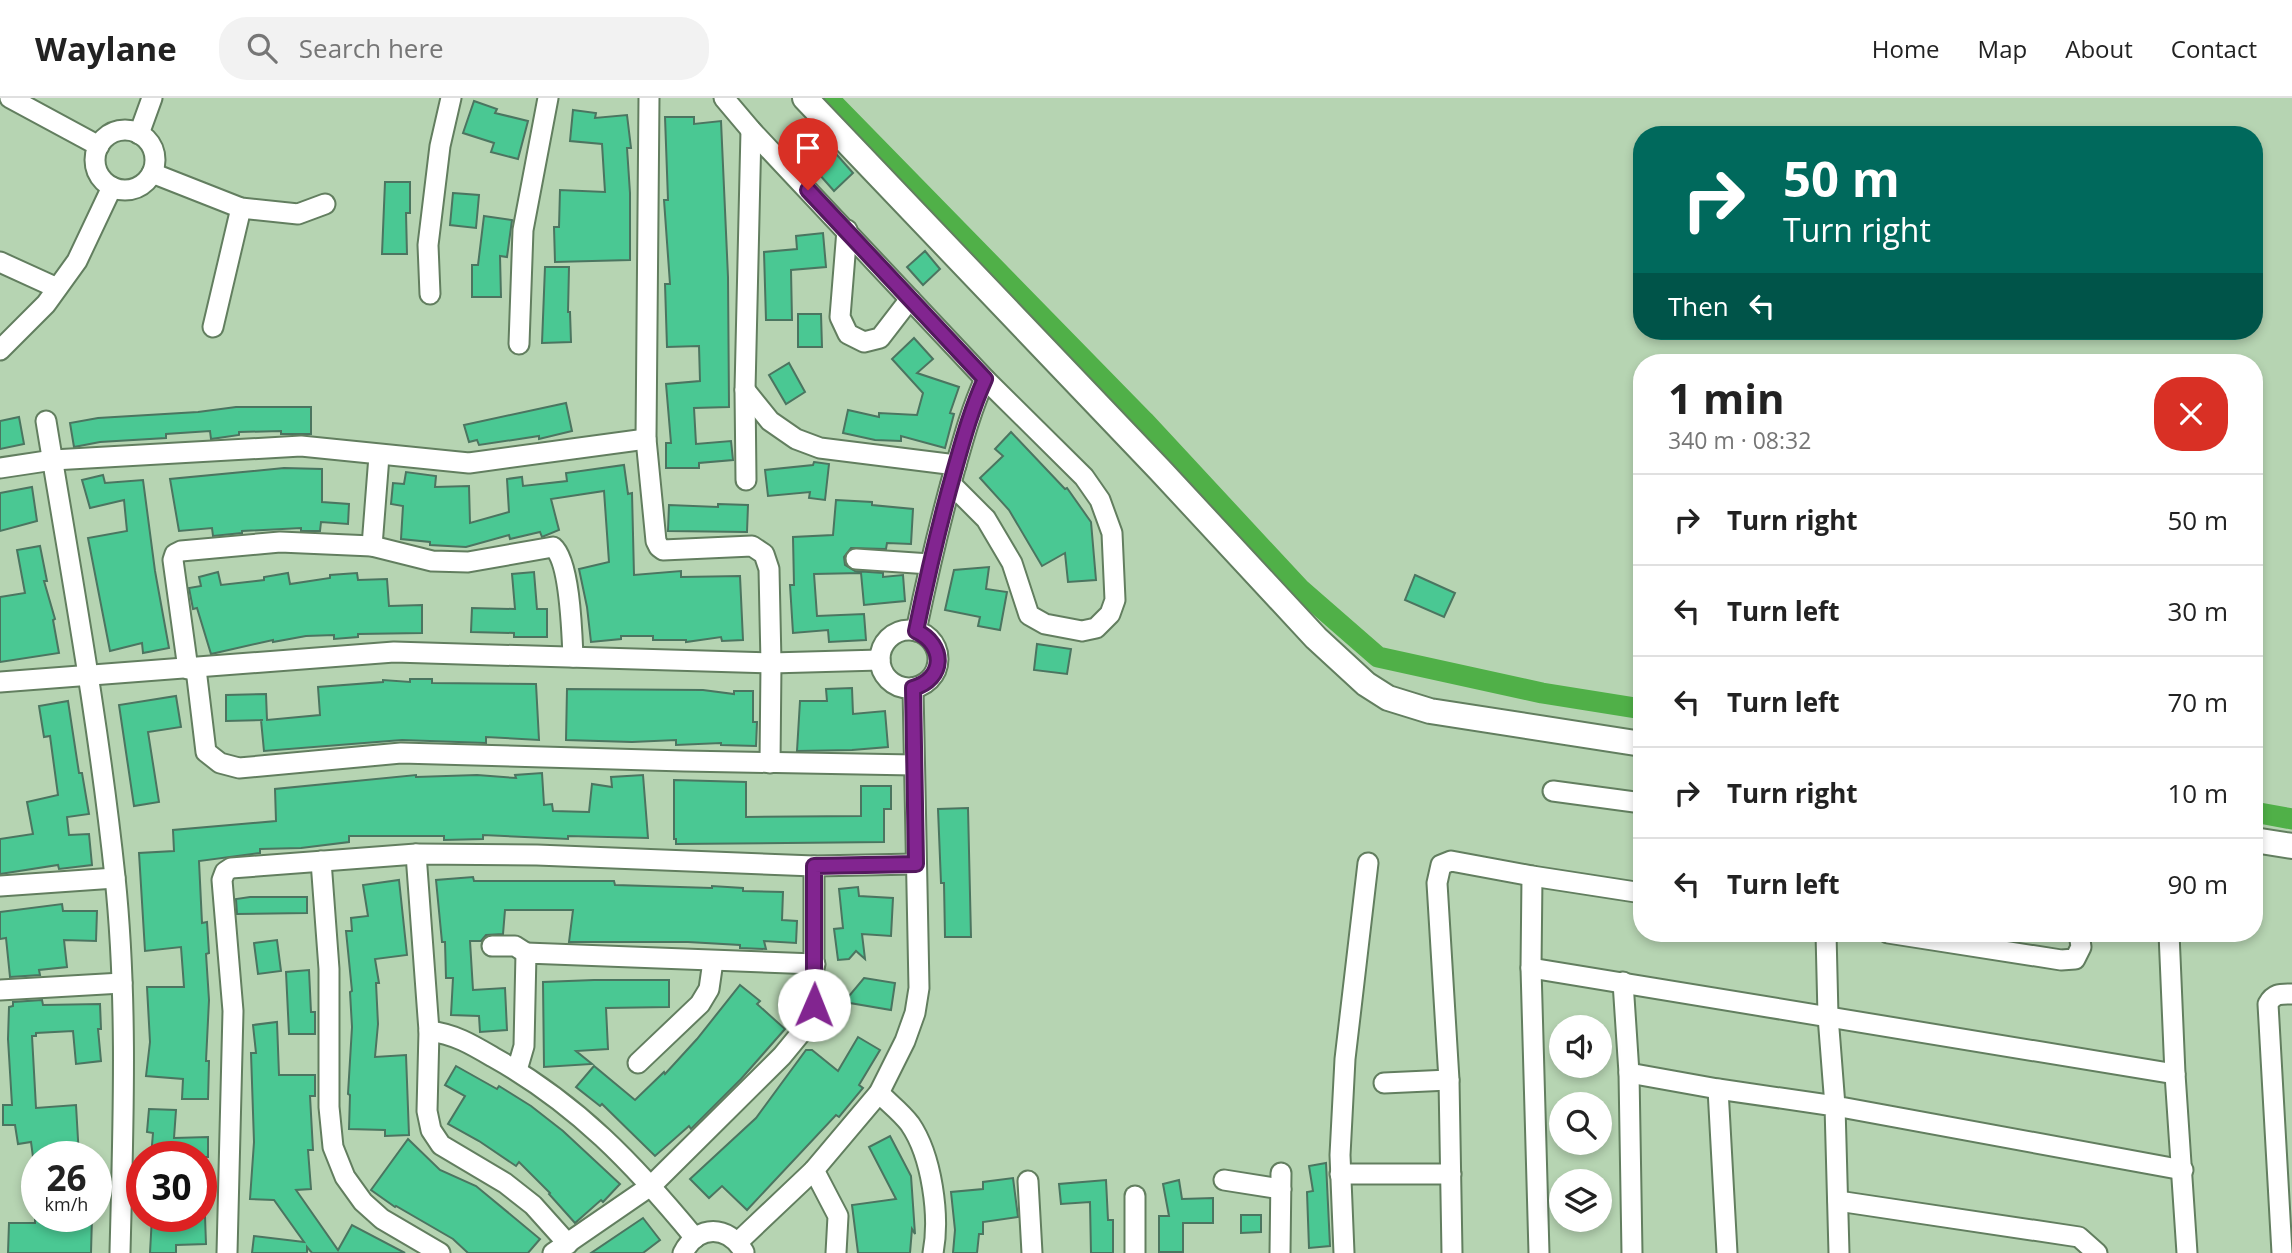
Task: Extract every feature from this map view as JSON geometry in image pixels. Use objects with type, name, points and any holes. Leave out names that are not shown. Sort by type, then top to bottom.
[{"type":"street","points":[[10,98],[99,146]]},
{"type":"street","points":[[139,134],[152,98]]},
{"type":"street","points":[[430,294],[428,245],[440,146],[451,98]]},
{"type":"street","points":[[519,344],[523,230],[548,98]]},
{"type":"street","points":[[649,98],[646,439],[659,547],[663,550],[752,546],[764,554],[769,569],[771,763]]},
{"type":"street","points":[[724,98],[985,379],[1084,477],[1100,500],[1112,533],[1115,600],[1110,614],[1096,628],[1082,631],[1045,624],[1029,615],[1012,564],[986,519],[953,475],[820,448],[796,439],[771,421],[745,390]]},
{"type":"street","points":[[805,98],[1160,470],[1316,638],[1366,684],[1388,698],[1430,711],[1633,743]]},
{"type":"street","points":[[746,480],[745,390],[751,130]]},
{"type":"street","points":[[121,131],[139,134],[146,139],[154,155],[152,173],[147,180],[131,190],[112,187],[98,174],[95,155],[99,146],[105,138],[121,131]]},
{"type":"street","points":[[152,173],[241,208],[298,214],[325,204]]},
{"type":"street","points":[[0,350],[10,343],[46,304],[76,261],[112,187]]},
{"type":"street","points":[[213,327],[241,208]]},
{"type":"street","points":[[847,230],[840,317],[848,334],[864,342],[880,338],[910,299]]},
{"type":"street","points":[[0,262],[57,288]]},
{"type":"street","points":[[916,631],[953,475],[971,410],[985,379]]},
{"type":"street","points":[[46,421],[89,676],[115,878],[122,983],[120,1253]]},
{"type":"street","points":[[0,468],[52,460],[300,446],[469,463],[646,439]]},
{"type":"street","points":[[372,546],[379,456]]},
{"type":"street","points":[[573,657],[571,617],[562,558],[553,547],[468,562],[432,561],[372,546],[280,542],[181,551],[173,560],[206,752],[220,763],[240,768],[401,752],[915,765]]},
{"type":"street","points":[[856,559],[930,564]]},
{"type":"street","points":[[908,630],[916,631],[933,642],[938,661],[930,679],[913,688],[895,684],[887,678],[880,660],[885,644],[891,637],[908,630]]},
{"type":"street","points":[[0,682],[394,652],[771,663],[880,660]]},
{"type":"street","points":[[429,1031],[448,1033],[462,1039],[517,1070],[572,1108],[652,1185],[689,1245],[705,1233],[717,1231],[729,1235],[741,1247],[814,1170],[879,1093],[905,1041],[915,1013],[919,988],[913,688]]},
{"type":"street","points":[[1553,791],[1633,802]]},
{"type":"street","points":[[2263,841],[2292,846]]},
{"type":"street","points":[[227,1253],[233,1011],[222,880],[225,872],[231,869],[416,854],[537,855],[814,866],[916,864]]},
{"type":"street","points":[[416,854],[429,1031],[426,1111],[432,1130],[441,1145],[505,1182],[533,1205],[561,1249],[652,1185],[782,1056],[805,1028],[814,1005],[814,866]]},
{"type":"street","points":[[321,861],[329,969],[329,1107],[333,1147],[345,1177],[363,1202],[382,1219],[440,1253]]},
{"type":"street","points":[[1452,1253],[1448,1080],[1437,883],[1441,865],[1451,861],[1633,892]]},
{"type":"street","points":[[1344,1253],[1340,1174],[1345,1059],[1368,863]]},
{"type":"street","points":[[1532,876],[1531,968],[1539,1253]]},
{"type":"street","points":[[0,886],[115,878]]},
{"type":"street","points":[[1826,942],[1839,1253]]},
{"type":"street","points":[[1946,942],[2061,960],[2075,959],[2081,947],[2080,942]]},
{"type":"street","points":[[2169,942],[2175,1074],[2188,1253]]},
{"type":"street","points":[[492,946],[515,946],[526,953],[815,964]]},
{"type":"street","points":[[517,1070],[524,1046],[526,953]]},
{"type":"street","points":[[638,1063],[700,1004],[709,989],[713,961]]},
{"type":"street","points":[[1531,968],[2175,1074]]},
{"type":"street","points":[[1623,982],[1629,1073],[1632,1253]]},
{"type":"street","points":[[0,990],[122,983]]},
{"type":"street","points":[[2282,1253],[2268,1004],[2277,993],[2292,994]]},
{"type":"street","points":[[1629,1073],[1835,1106],[2182,1170]]},
{"type":"street","points":[[1384,1083],[1448,1080]]},
{"type":"street","points":[[1718,1089],[1727,1253]]},
{"type":"street","points":[[879,1093],[908,1121],[915,1132],[929,1170],[935,1226],[933,1253]]},
{"type":"street","points":[[814,1170],[838,1216],[836,1253]]},
{"type":"street","points":[[1340,1174],[1451,1174]]},
{"type":"street","points":[[1224,1180],[1281,1181],[1280,1253]]},
{"type":"street","points":[[1028,1181],[1032,1253]]},
{"type":"street","points":[[1135,1196],[1135,1253]]},
{"type":"street","points":[[1838,1201],[2080,1237],[2097,1253]]},
{"type":"building","points":[[474,101],[497,109],[495,113],[528,121],[518,159],[491,152],[494,143],[463,133]]},
{"type":"building","points":[[573,110],[596,113],[595,118],[627,115],[631,148],[627,148],[630,260],[555,262],[554,227],[559,227],[560,190],[605,192],[602,144],[570,141]]},
{"type":"building","points":[[665,117],[694,117],[694,124],[721,121],[728,277],[729,407],[694,408],[696,444],[731,441],[733,460],[699,463],[699,468],[666,468],[666,443],[671,443],[666,384],[700,381],[699,346],[667,347],[665,284],[670,284],[664,200],[668,200]]},
{"type":"building","points":[[830,147],[853,173],[834,191],[811,165]]},
{"type":"building","points":[[385,182],[410,182],[410,213],[406,213],[407,254],[382,254]]},
{"type":"building","points":[[453,193],[479,195],[476,228],[450,225]]},
{"type":"building","points":[[484,216],[512,220],[507,257],[500,256],[501,297],[472,297],[472,265],[478,265]]},
{"type":"building","points":[[823,233],[826,267],[791,270],[792,320],[766,320],[764,252],[797,249],[796,236]]},
{"type":"building","points":[[925,251],[940,269],[923,285],[907,267]]},
{"type":"building","points":[[545,267],[569,267],[568,312],[571,342],[542,343]]},
{"type":"building","points":[[798,314],[821,314],[822,347],[798,347]]},
{"type":"building","points":[[914,338],[933,359],[917,373],[959,387],[950,413],[954,414],[945,448],[901,436],[901,441],[875,440],[843,433],[848,410],[879,417],[879,413],[917,415],[923,393],[892,359]]},
{"type":"building","points":[[789,363],[805,392],[786,404],[769,375]]},
{"type":"building","points":[[566,403],[572,431],[539,439],[539,436],[479,445],[477,440],[469,442],[464,425]]},
{"type":"building","points":[[236,407],[311,407],[311,434],[281,434],[281,431],[239,432],[239,435],[211,439],[210,431],[166,434],[166,438],[100,442],[74,447],[70,423],[98,418]]},
{"type":"building","points":[[19,417],[24,444],[0,449],[0,421]]},
{"type":"building","points":[[1011,432],[1065,489],[1067,488],[1091,522],[1096,580],[1068,582],[1065,553],[1042,566],[1009,510],[980,478],[1003,456],[995,449]]},
{"type":"building","points":[[814,462],[829,464],[825,500],[809,498],[810,492],[768,496],[765,470],[813,465]]},
{"type":"building","points":[[624,465],[628,494],[632,493],[634,575],[681,571],[681,577],[740,576],[743,640],[722,641],[721,637],[686,642],[653,640],[653,636],[621,636],[621,639],[591,642],[579,569],[609,562],[604,491],[551,499],[559,530],[542,537],[540,532],[510,539],[509,535],[466,547],[430,545],[430,542],[401,539],[403,506],[391,504],[393,483],[404,484],[406,472],[436,476],[435,487],[469,486],[470,523],[509,512],[507,479],[522,477],[523,486],[567,481],[566,473]]},
{"type":"building","points":[[284,468],[322,469],[322,502],[349,504],[348,524],[321,522],[320,531],[301,531],[301,528],[242,531],[213,536],[212,528],[179,531],[170,479]]},
{"type":"building","points":[[103,475],[105,483],[143,480],[169,648],[143,653],[142,643],[110,651],[88,538],[127,531],[124,500],[90,508],[82,480]]},
{"type":"building","points":[[32,487],[37,521],[0,531],[0,493]]},
{"type":"building","points":[[836,500],[872,502],[872,505],[913,509],[911,544],[887,543],[886,549],[851,548],[844,557],[845,565],[855,571],[883,573],[883,577],[903,575],[905,601],[864,605],[861,573],[814,574],[817,616],[864,614],[866,640],[829,642],[828,630],[793,633],[790,585],[794,585],[793,537],[833,535]]},
{"type":"building","points":[[718,504],[748,505],[747,532],[668,531],[669,505],[718,507]]},
{"type":"building","points":[[40,546],[47,581],[44,581],[55,619],[53,620],[59,653],[0,662],[0,597],[25,593],[17,550]]},
{"type":"building","points":[[989,567],[986,589],[1007,592],[1000,630],[978,626],[980,617],[945,610],[954,570]]},
{"type":"building","points":[[218,572],[221,585],[264,580],[264,577],[288,573],[290,584],[330,578],[330,575],[357,573],[358,580],[387,579],[389,606],[422,605],[422,633],[358,634],[358,637],[334,639],[334,635],[306,636],[273,640],[211,654],[197,608],[193,609],[189,588],[201,586],[199,577]]},
{"type":"building","points":[[534,572],[537,609],[547,609],[547,637],[514,637],[514,633],[471,632],[472,608],[515,609],[512,574]]},
{"type":"building","points":[[1415,575],[1455,593],[1444,617],[1405,600]]},
{"type":"building","points":[[1037,644],[1071,649],[1067,674],[1034,670]]},
{"type":"building","points":[[410,679],[432,679],[432,683],[536,684],[539,740],[486,737],[486,743],[402,740],[264,751],[261,720],[226,721],[226,695],[266,694],[267,720],[320,715],[318,687],[383,680],[410,682]]},
{"type":"building","points":[[852,688],[853,714],[885,711],[888,747],[797,751],[800,701],[827,701],[826,689]]},
{"type":"building","points":[[567,689],[703,690],[734,694],[734,691],[753,691],[753,722],[757,722],[756,746],[721,743],[676,745],[676,740],[566,740]]},
{"type":"building","points":[[176,696],[181,727],[148,732],[159,802],[134,806],[119,705]]},
{"type":"building","points":[[68,701],[79,773],[82,773],[89,814],[67,817],[69,835],[89,834],[92,865],[59,869],[58,865],[0,874],[0,839],[33,834],[27,802],[58,795],[50,736],[44,737],[39,706]]},
{"type":"building","points":[[542,773],[544,805],[552,804],[553,811],[589,812],[592,784],[612,787],[611,777],[643,775],[648,838],[568,836],[568,839],[483,835],[483,839],[444,840],[444,836],[349,836],[349,842],[301,848],[260,849],[260,853],[199,861],[202,923],[207,922],[209,953],[206,954],[209,1000],[206,1061],[209,1061],[208,1099],[182,1099],[183,1079],[146,1076],[150,1042],[147,987],[184,987],[181,947],[145,951],[139,853],[174,851],[173,830],[276,821],[275,789],[416,775],[516,778],[515,775]]},
{"type":"building","points":[[674,780],[746,782],[746,817],[861,816],[861,786],[891,786],[891,809],[884,809],[884,842],[676,844]]},
{"type":"building","points":[[968,808],[971,937],[945,937],[938,809]]},
{"type":"building","points":[[473,877],[474,881],[614,881],[615,885],[712,886],[743,888],[743,891],[783,892],[782,920],[797,921],[796,943],[764,941],[766,949],[688,942],[569,942],[573,910],[505,910],[503,934],[486,935],[481,941],[470,941],[473,990],[505,988],[507,1030],[480,1032],[479,1016],[451,1015],[453,978],[446,978],[445,942],[442,942],[436,880]]},
{"type":"building","points":[[399,880],[407,955],[375,959],[379,983],[376,983],[378,1024],[375,1057],[406,1055],[409,1135],[385,1136],[385,1130],[349,1129],[352,991],[346,931],[352,931],[351,918],[368,916],[363,885]]},
{"type":"building","points":[[858,887],[859,896],[893,898],[891,936],[862,934],[865,959],[856,951],[849,959],[838,960],[834,929],[843,928],[839,889]]},
{"type":"building","points":[[307,897],[307,913],[237,914],[236,899]]},
{"type":"building","points":[[62,904],[63,911],[97,911],[96,941],[64,940],[67,967],[39,970],[40,975],[10,977],[6,938],[0,939],[0,912]]},
{"type":"building","points":[[277,940],[281,971],[258,974],[254,943]]},
{"type":"building","points":[[309,970],[315,1034],[289,1034],[286,972]]},
{"type":"building","points":[[864,978],[895,983],[891,1010],[844,1002]]},
{"type":"building","points":[[669,980],[669,1007],[606,1008],[608,1049],[576,1051],[592,1064],[544,1067],[543,982]]},
{"type":"building","points":[[740,985],[760,1001],[757,1004],[785,1029],[741,1079],[691,1129],[689,1126],[655,1156],[602,1104],[600,1106],[576,1087],[594,1066],[635,1100],[664,1072],[665,1074],[697,1039]]},
{"type":"building","points":[[42,1000],[43,1005],[100,1004],[101,1029],[98,1029],[101,1061],[76,1064],[73,1031],[36,1033],[36,1036],[32,1036],[36,1108],[76,1105],[78,1141],[21,1141],[18,1144],[15,1125],[3,1125],[3,1105],[12,1105],[8,1039],[9,1007],[13,1006],[13,1002]]},
{"type":"building","points":[[277,1022],[279,1075],[315,1075],[315,1096],[310,1096],[313,1150],[308,1150],[311,1189],[296,1190],[338,1250],[352,1225],[405,1253],[312,1253],[307,1247],[307,1253],[252,1253],[254,1236],[304,1242],[274,1200],[250,1199],[254,1142],[251,1053],[256,1053],[253,1025]]},
{"type":"building","points":[[858,1037],[880,1050],[859,1085],[863,1088],[839,1117],[836,1115],[747,1210],[722,1186],[709,1198],[690,1179],[756,1118],[806,1050],[812,1050],[838,1071]]},
{"type":"building","points":[[456,1066],[497,1089],[499,1086],[531,1106],[563,1131],[620,1184],[603,1202],[601,1200],[575,1223],[519,1162],[516,1166],[448,1124],[465,1096],[445,1085]]},
{"type":"building","points":[[149,1109],[176,1110],[174,1138],[208,1137],[208,1141],[152,1141],[153,1133],[147,1132]]},
{"type":"building","points":[[890,1136],[911,1176],[915,1234],[912,1229],[910,1253],[858,1253],[852,1205],[896,1199],[869,1147]]},
{"type":"building","points":[[408,1139],[440,1170],[476,1186],[540,1239],[528,1253],[468,1253],[453,1239],[395,1207],[371,1190]]},
{"type":"building","points":[[1326,1163],[1330,1246],[1309,1248],[1307,1192],[1313,1191],[1309,1166]]},
{"type":"building","points":[[1013,1178],[1018,1217],[983,1222],[983,1234],[979,1234],[977,1253],[953,1253],[955,1230],[951,1192],[983,1189],[983,1182]]},
{"type":"building","points":[[1106,1180],[1108,1220],[1113,1220],[1113,1253],[1091,1253],[1090,1202],[1061,1204],[1059,1184]]},
{"type":"building","points":[[1179,1180],[1182,1199],[1213,1198],[1213,1223],[1183,1223],[1183,1252],[1159,1252],[1159,1216],[1169,1216],[1163,1184]]},
{"type":"building","points":[[1241,1215],[1261,1215],[1261,1232],[1241,1233]]},
{"type":"building","points":[[643,1218],[660,1240],[643,1253],[591,1253]]},
{"type":"building","points":[[9,1223],[21,1223],[21,1232],[92,1232],[91,1253],[8,1253]]},
{"type":"building","points":[[151,1232],[206,1232],[206,1244],[176,1245],[176,1253],[150,1253]]},
{"type":"waterway","points":[[828,98],[1144,421],[1300,589],[1378,657],[1542,693],[1633,708]]},
{"type":"waterway","points":[[2263,814],[2292,819]]},
{"type":"route","points":[[808,190],[985,379],[971,410],[930,564],[916,631],[933,642],[938,661],[930,679],[913,688],[916,864],[814,866],[814,1005]]}]
